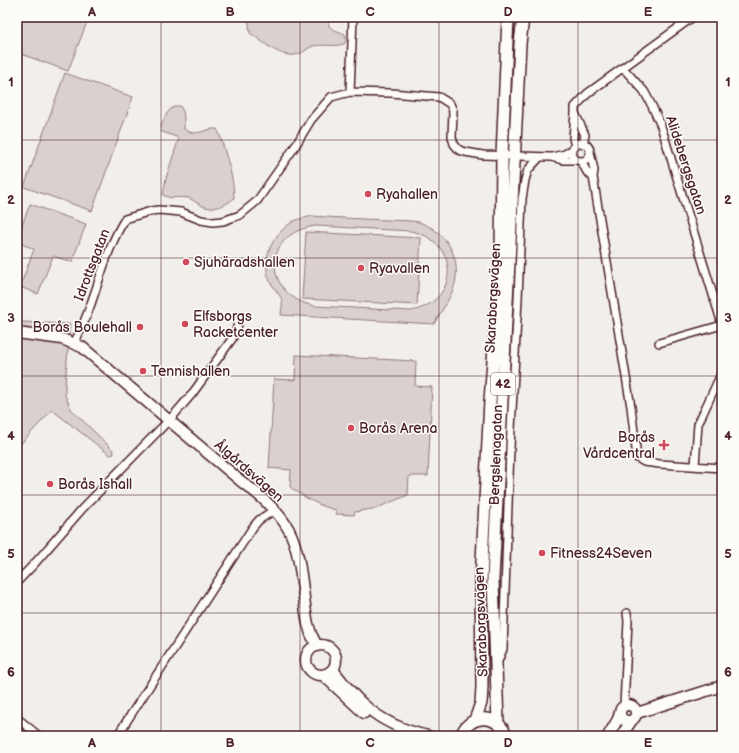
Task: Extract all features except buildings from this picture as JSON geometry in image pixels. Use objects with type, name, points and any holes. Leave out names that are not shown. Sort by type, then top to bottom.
[{"type":"main road","name":"Skaraborgsvägen","points":[[475,720],[481,703],[482,687],[482,581],[490,401],[501,254],[502,156],[508,17]]},
{"type":"main road","name":"Skaraborgsvägen","points":[[498,724],[493,579],[520,44],[523,17]]},
{"type":"main road","points":[[475,720],[487,719],[498,724],[503,728],[506,736]]},
{"type":"main road","name":"42","points":[[460,735],[466,726],[475,720]]},
{"type":"street","points":[[353,17],[350,92],[391,93],[439,97],[450,104],[453,111],[452,136],[454,144],[459,150],[469,154],[483,156],[551,157],[565,154],[577,145],[583,144],[587,146],[594,170],[593,177],[631,407],[637,458],[644,462],[660,464],[722,468]]},
{"type":"street","points":[[593,177],[573,155],[575,106],[587,94],[693,17]]},
{"type":"street","name":"Alidebergsgatan","points":[[623,68],[644,91],[661,126],[722,324]]},
{"type":"street","name":"Idrottsgatan","points":[[74,343],[83,327],[113,242],[125,219],[146,212],[159,210],[181,212],[201,220],[213,222],[223,221],[240,215],[257,201],[311,120],[331,97],[350,92]]},
{"type":"street","points":[[575,113],[585,135],[583,144]]},
{"type":"street","points":[[551,157],[563,160],[579,161],[586,160],[590,155],[590,152]]},
{"type":"street","name":"Bergslenagatan","points":[[497,663],[503,648],[510,448],[522,199],[528,170],[540,157]]},
{"type":"street","points":[[17,582],[87,503],[169,420],[192,394],[232,339],[237,328],[239,317]]},
{"type":"street","points":[[659,343],[722,324]]},
{"type":"street","name":"Ålgårdsvägen","points":[[17,333],[62,339],[82,347],[260,496],[274,510],[290,531],[295,545],[308,624],[317,646]]},
{"type":"street","points":[[695,466],[698,424],[722,372]]},
{"type":"street","points":[[117,736],[230,560],[253,527],[274,510]]},
{"type":"street","points":[[627,613],[628,621],[622,709],[624,720],[626,721],[722,686]]},
{"type":"street","points":[[317,646],[326,646],[334,652],[336,661],[333,670],[328,674],[323,675],[314,673],[310,670],[306,661],[309,652],[317,646]]},
{"type":"street","points":[[333,670],[354,696],[375,714],[403,728],[428,736]]},
{"type":"street","points":[[323,675],[363,713],[378,723],[406,736]]},
{"type":"street","points":[[608,736],[622,709],[630,704],[635,708],[634,717],[621,736]]},
{"type":"street","points":[[17,718],[39,736]]},
{"type":"shaded area","points":[[18,17],[89,17],[68,71],[21,54],[17,71]]},
{"type":"shaded area","points":[[248,17],[328,17],[330,27],[345,34],[346,41],[344,44],[340,45],[313,46],[299,54],[286,55],[273,49],[250,33]]},
{"type":"shaded area","points":[[65,73],[133,97],[92,211],[24,187]]},
{"type":"shaded area","points":[[176,106],[180,106],[183,111],[184,129],[189,132],[197,133],[217,129],[233,182],[234,198],[228,203],[209,208],[188,198],[169,197],[163,195],[166,178],[179,138],[160,131],[167,113]]},
{"type":"shaded area","points":[[30,204],[86,224],[72,262],[53,256],[38,294],[20,287],[34,249],[17,242],[17,238]]},
{"type":"shaded area","points":[[312,216],[415,221],[428,226],[442,236],[448,243],[455,259],[456,278],[453,290],[434,324],[281,315],[282,300],[268,276],[267,260],[269,252],[276,237],[281,231],[296,220]],"holes":[[[316,226],[411,231],[427,237],[439,246],[446,258],[448,271],[446,284],[439,296],[427,305],[411,311],[315,306],[298,300],[285,290],[278,278],[275,264],[278,251],[285,240],[298,231]]]},
{"type":"shaded area","name":"Ryavallen","points":[[306,232],[421,238],[417,305],[302,299]]},
{"type":"shaded area","points":[[17,319],[22,322],[70,324],[65,395],[71,409],[113,450],[114,454],[110,455],[52,410],[17,448]]},
{"type":"shaded area","name":"Borås Arena","points":[[296,355],[416,361],[415,386],[432,387],[428,476],[409,476],[408,495],[377,508],[355,512],[354,515],[336,514],[336,510],[312,501],[290,487],[291,470],[269,468],[274,379],[295,380]]},
{"type":"place","name":"Ryahallen","points":[[368,194]]},
{"type":"place","name":"Sjuhäradshallen","points":[[186,262]]},
{"type":"place","name":"Ryavallen","points":[[361,268]]},
{"type":"place","name":"Elfsborgs Racketcenter","points":[[185,324]]},
{"type":"place","name":"Borås Boulehall","points":[[140,327]]},
{"type":"place","name":"Tennishallen","points":[[143,371]]},
{"type":"place","name":"Borås Arena","points":[[351,428]]},
{"type":"place","name":"Borås Vårdcentral","points":[[664,445]]},
{"type":"place","name":"Borås Ishall","points":[[50,484]]},
{"type":"place","name":"Fitness24Seven","points":[[542,553]]}]
